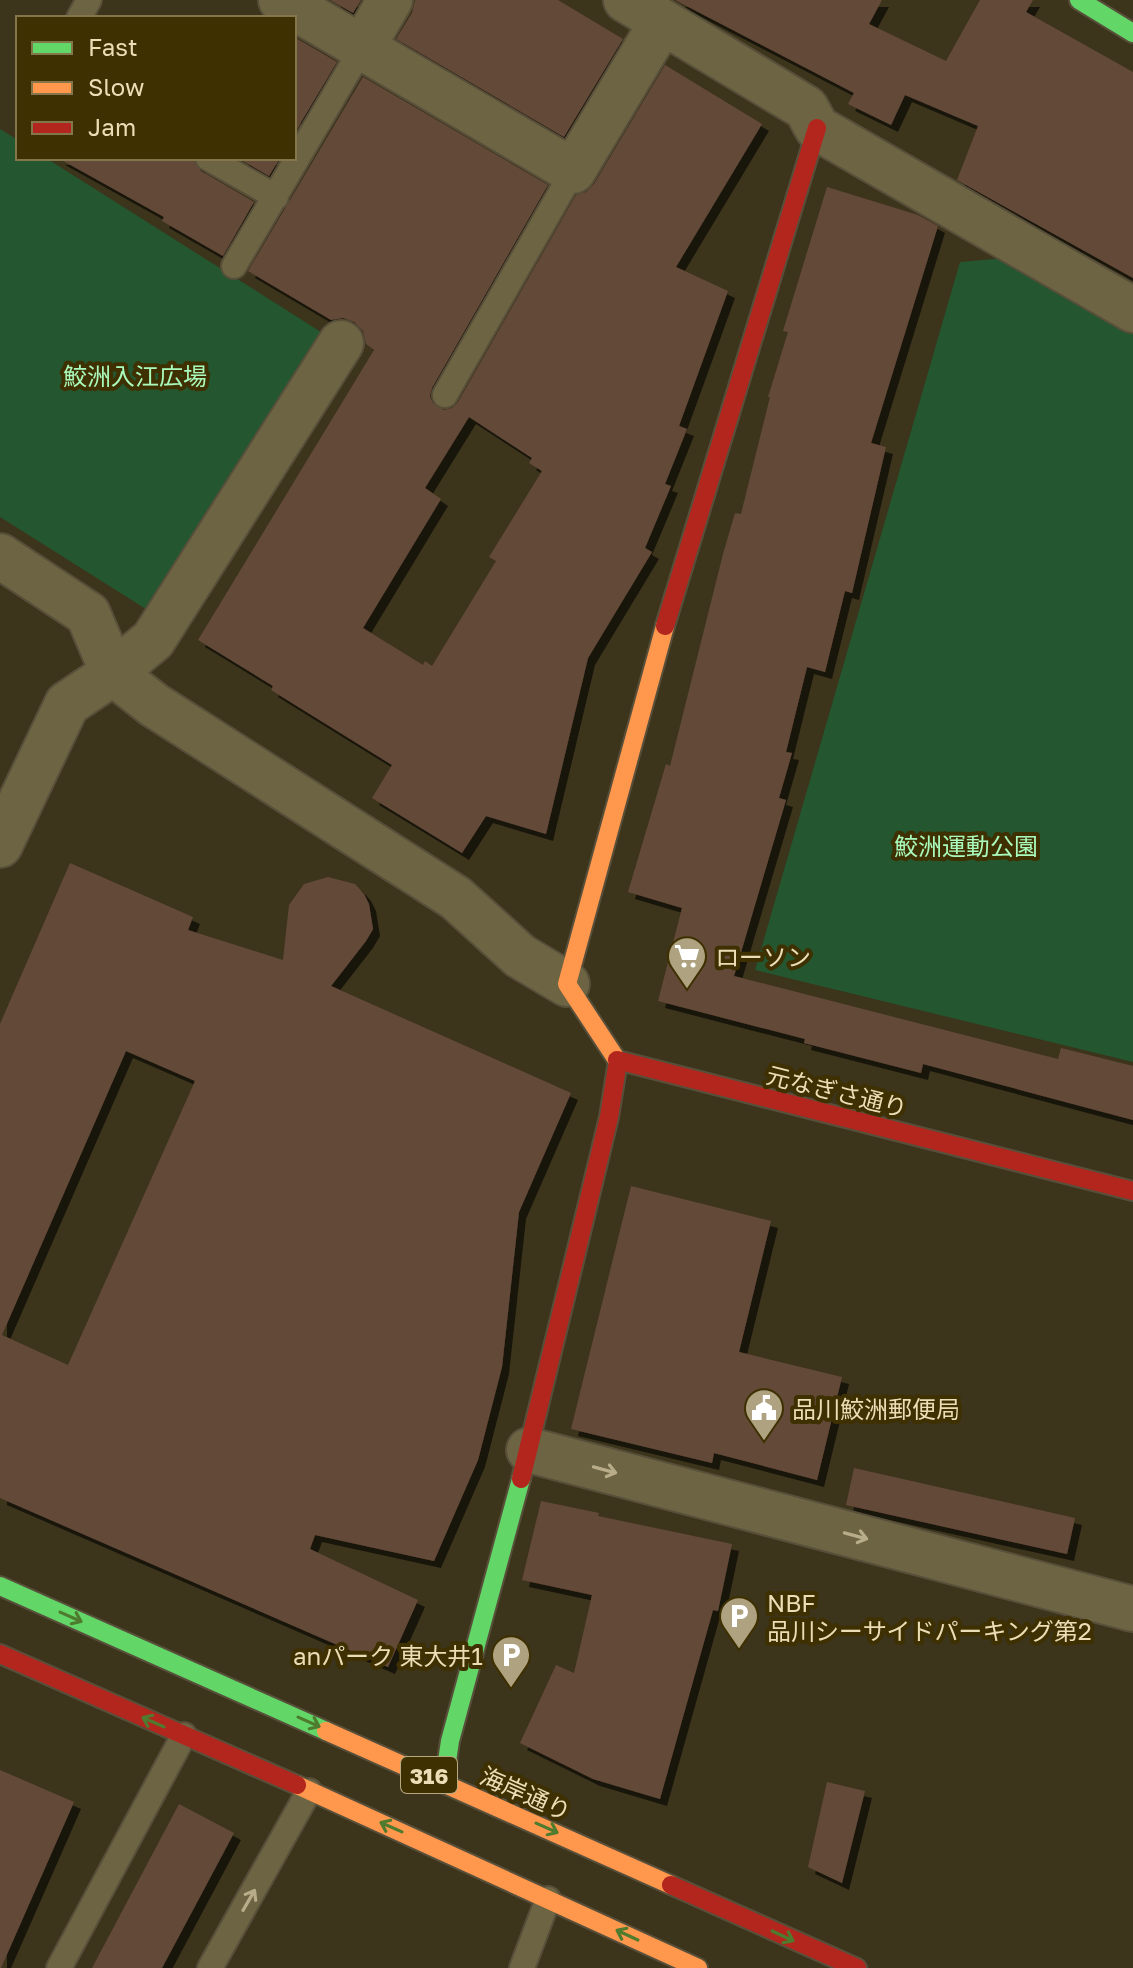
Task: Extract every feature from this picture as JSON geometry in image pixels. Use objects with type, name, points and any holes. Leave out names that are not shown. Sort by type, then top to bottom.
[{"type":"street","points":[[281,0],[573,171],[644,11],[806,108],[817,128],[1133,310]]},
{"type":"street","points":[[362,48],[390,0]]},
{"type":"street","points":[[1079,0],[1133,33]]},
{"type":"street","points":[[567,984],[668,616],[817,128]]},
{"type":"street","points":[[0,845],[67,704],[113,673],[153,640],[341,343]]},
{"type":"street","points":[[3,565],[88,614],[113,673],[154,705],[456,898],[520,956],[567,984],[618,1061],[609,1117],[529,1450],[450,1741],[444,1782]]},
{"type":"street","name":"元なぎさ通り","points":[[618,1061],[1133,1191]]},
{"type":"street","points":[[529,1450],[1133,1609]]},
{"type":"street","name":"海岸通り","points":[[0,1586],[857,1968]]},
{"type":"street","name":"316","points":[[0,1654],[698,1968]]},
{"type":"street","points":[[808,1968],[815,1950]]},
{"type":"lane","points":[[234,266],[362,48]]},
{"type":"lane","points":[[211,160],[276,197]]},
{"type":"lane","points":[[445,395],[573,171]]},
{"type":"lane","points":[[59,1968],[184,1735]]},
{"type":"lane","points":[[210,1968],[309,1791]]},
{"type":"lane","points":[[522,1968],[548,1899]]},
{"type":"green space","name":"鮫洲入江広場","points":[[0,129],[16,139],[16,160],[49,160],[321,332],[149,611],[0,517]]},
{"type":"green space","name":"鮫洲運動公園","points":[[1006,258],[1133,333],[1133,1062],[755,970],[960,262]]},
{"type":"building","points":[[330,0],[361,0],[353,13]]},
{"type":"building","points":[[415,0],[558,0],[623,39],[564,137],[396,39],[412,13]]},
{"type":"building","points":[[675,0],[882,0],[869,24],[946,61],[980,0],[1033,0],[1026,12],[1133,72],[1133,278],[957,180],[978,126],[905,95],[891,125],[848,104],[854,93]]},
{"type":"building","points":[[296,38],[337,62],[296,131]]},
{"type":"building","points":[[665,65],[762,124],[676,267],[728,291],[679,426],[687,429],[665,484],[671,486],[645,548],[652,552],[588,658],[546,834],[486,816],[462,853],[372,798],[392,765],[271,690],[273,686],[198,640],[374,350],[366,344],[363,331],[354,322],[343,318],[331,320],[248,271],[363,77],[548,185],[432,388],[430,396],[433,403],[444,410],[452,408],[576,195],[586,192],[594,184]],"holes":[[[469,417],[532,458],[529,463],[542,471],[489,557],[496,561],[432,666],[425,661],[423,665],[363,628],[441,499],[425,488]]]},
{"type":"building","points":[[62,160],[194,160],[201,171],[254,202],[223,256],[162,221],[164,217]]},
{"type":"building","points":[[241,160],[279,160],[269,176]]},
{"type":"building","points":[[827,187],[918,215],[938,226],[871,443],[886,447],[852,593],[845,591],[825,672],[807,667],[786,752],[792,753],[779,798],[786,800],[734,976],[1058,1059],[1061,1048],[1133,1066],[1133,1120],[923,1064],[921,1073],[658,1001],[682,908],[628,892],[666,764],[670,766],[723,554],[735,513],[741,514],[768,397],[788,332],[783,331]]},
{"type":"building","points":[[70,863],[193,917],[188,930],[283,960],[289,905],[304,884],[328,877],[355,884],[364,894],[373,929],[331,986],[571,1093],[519,1212],[502,1367],[478,1460],[434,1561],[315,1535],[310,1549],[418,1600],[388,1667],[0,1498],[0,1024]],"holes":[[[126,1051],[195,1081],[68,1365],[2,1335]]]},
{"type":"building","points":[[631,1186],[771,1221],[739,1352],[842,1377],[817,1480],[714,1453],[712,1463],[571,1429]]},
{"type":"building","points":[[854,1468],[1075,1518],[1067,1554],[846,1505]]},
{"type":"building","points":[[541,1501],[732,1544],[718,1611],[713,1610],[660,1799],[593,1779],[520,1743],[556,1665],[574,1673],[592,1595],[522,1580]]},
{"type":"building","points":[[0,1770],[74,1802],[1,1968],[0,1968]]},
{"type":"building","points":[[827,1782],[865,1791],[842,1883],[808,1867]]},
{"type":"building","points":[[179,1804],[234,1833],[162,1968],[92,1968]]},
{"type":"traffic: fast","points":[[1079,0],[1133,33]]},
{"type":"traffic: fast","points":[[444,1782],[450,1741],[521,1479]]},
{"type":"traffic: fast","points":[[0,1586],[326,1731]]},
{"type":"traffic: slow","points":[[617,1060],[567,984],[665,626]]},
{"type":"traffic: slow","points":[[326,1731],[671,1885]]},
{"type":"traffic: slow","points":[[297,1785],[698,1968]]},
{"type":"traffic: jam","points":[[665,626],[817,128]]},
{"type":"traffic: jam","points":[[617,1060],[1133,1191]]},
{"type":"traffic: jam","points":[[521,1479],[609,1117],[618,1061]]},
{"type":"traffic: jam","points":[[0,1654],[297,1785]]},
{"type":"traffic: jam","points":[[671,1885],[857,1968]]},
{"type":"place","name":"ローソン","points":[[687,990]]},
{"type":"place","name":"品川鮫洲郵便局","points":[[764,1442]]},
{"type":"place","name":"NBF 品川シーサイドパーキング第2","points":[[739,1650]]},
{"type":"place","name":"anパーク 東大井1","points":[[511,1689]]}]
